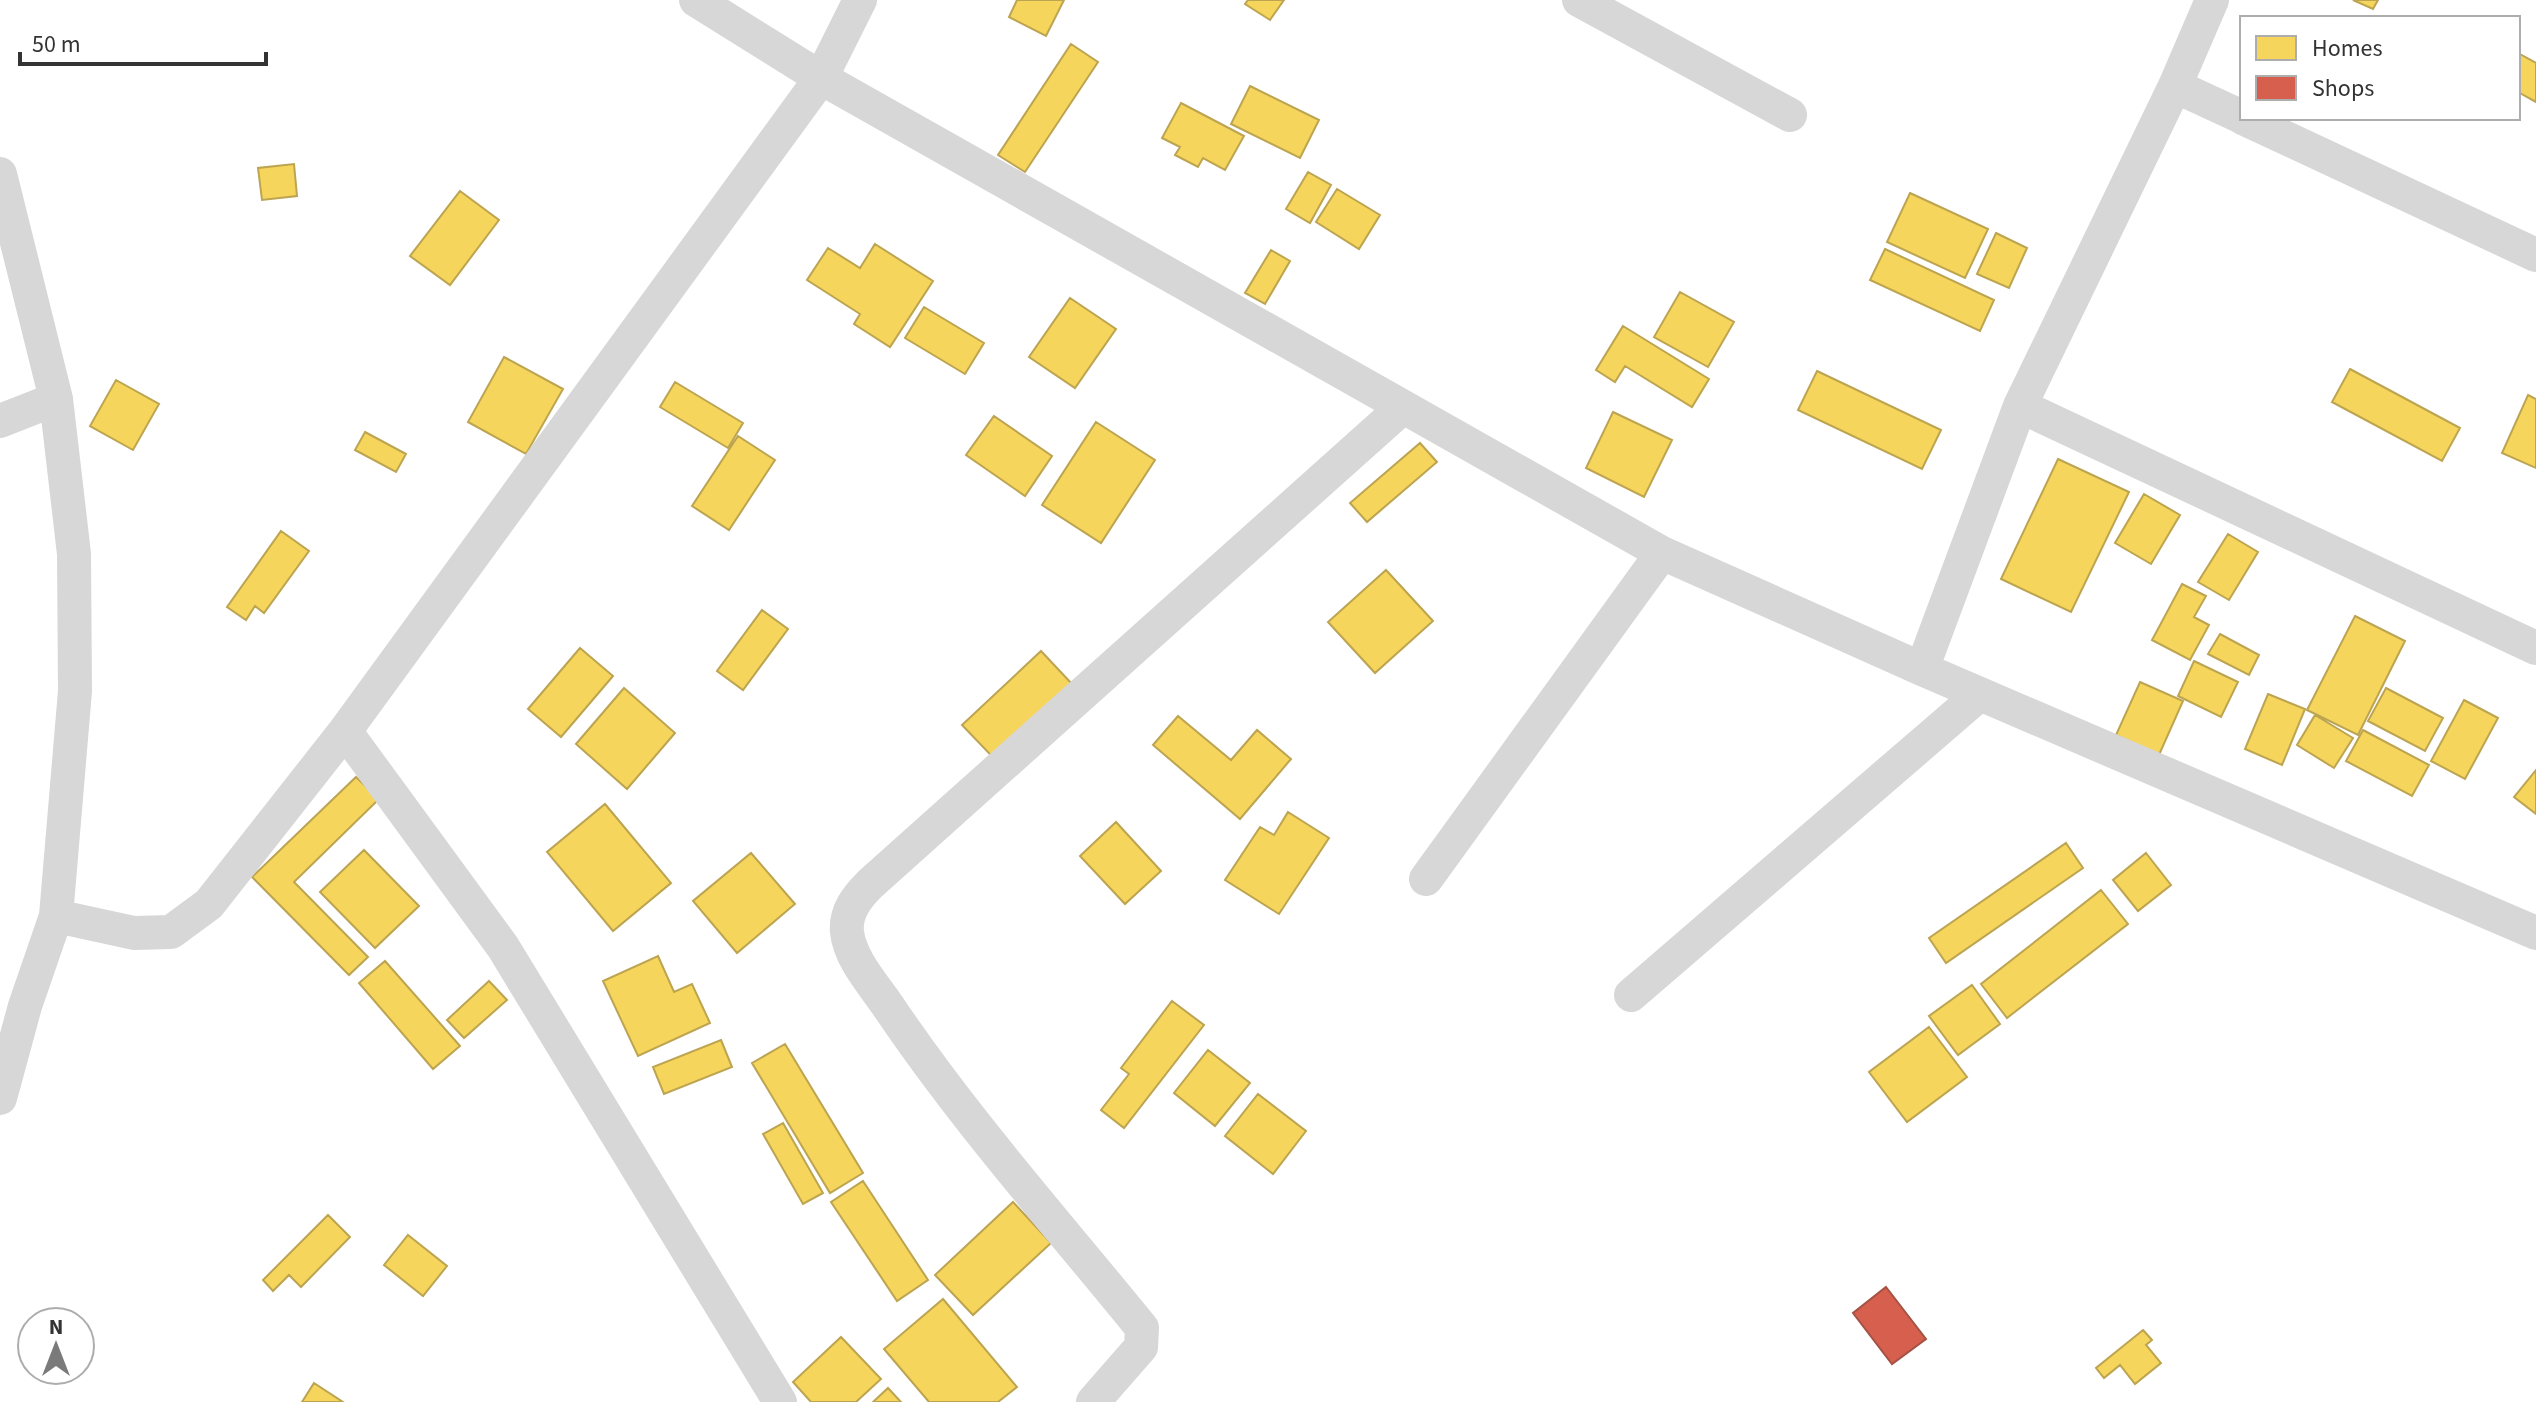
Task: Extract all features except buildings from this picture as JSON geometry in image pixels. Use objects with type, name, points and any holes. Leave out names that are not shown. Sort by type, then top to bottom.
[{"type":"street","points":[[696,0],[821,78],[1662,553],[1922,669],[2536,933]]},
{"type":"street","points":[[56,916],[134,933],[171,932],[209,904],[345,731],[821,78],[860,0]]},
{"type":"street","points":[[1579,0],[1790,115]]},
{"type":"street","points":[[1922,669],[2020,406],[2175,86],[2212,0]]},
{"type":"street","points":[[2175,86],[2240,117]]},
{"type":"street","points":[[2247,120],[2536,255]]},
{"type":"street","points":[[0,174],[56,399],[74,554],[75,691],[56,916],[12,1004],[0,1098]]},
{"type":"street","points":[[0,421],[56,399]]},
{"type":"street","points":[[2020,406],[2536,648]]},
{"type":"street","points":[[1093,1402],[1141,1347],[1142,1328],[927,1064],[853,953],[847,930],[849,912],[870,884],[1403,407]]},
{"type":"street","points":[[1426,879],[1662,553]]},
{"type":"street","points":[[1631,995],[1980,694]]},
{"type":"street","points":[[345,731],[503,947],[780,1402]]}]
